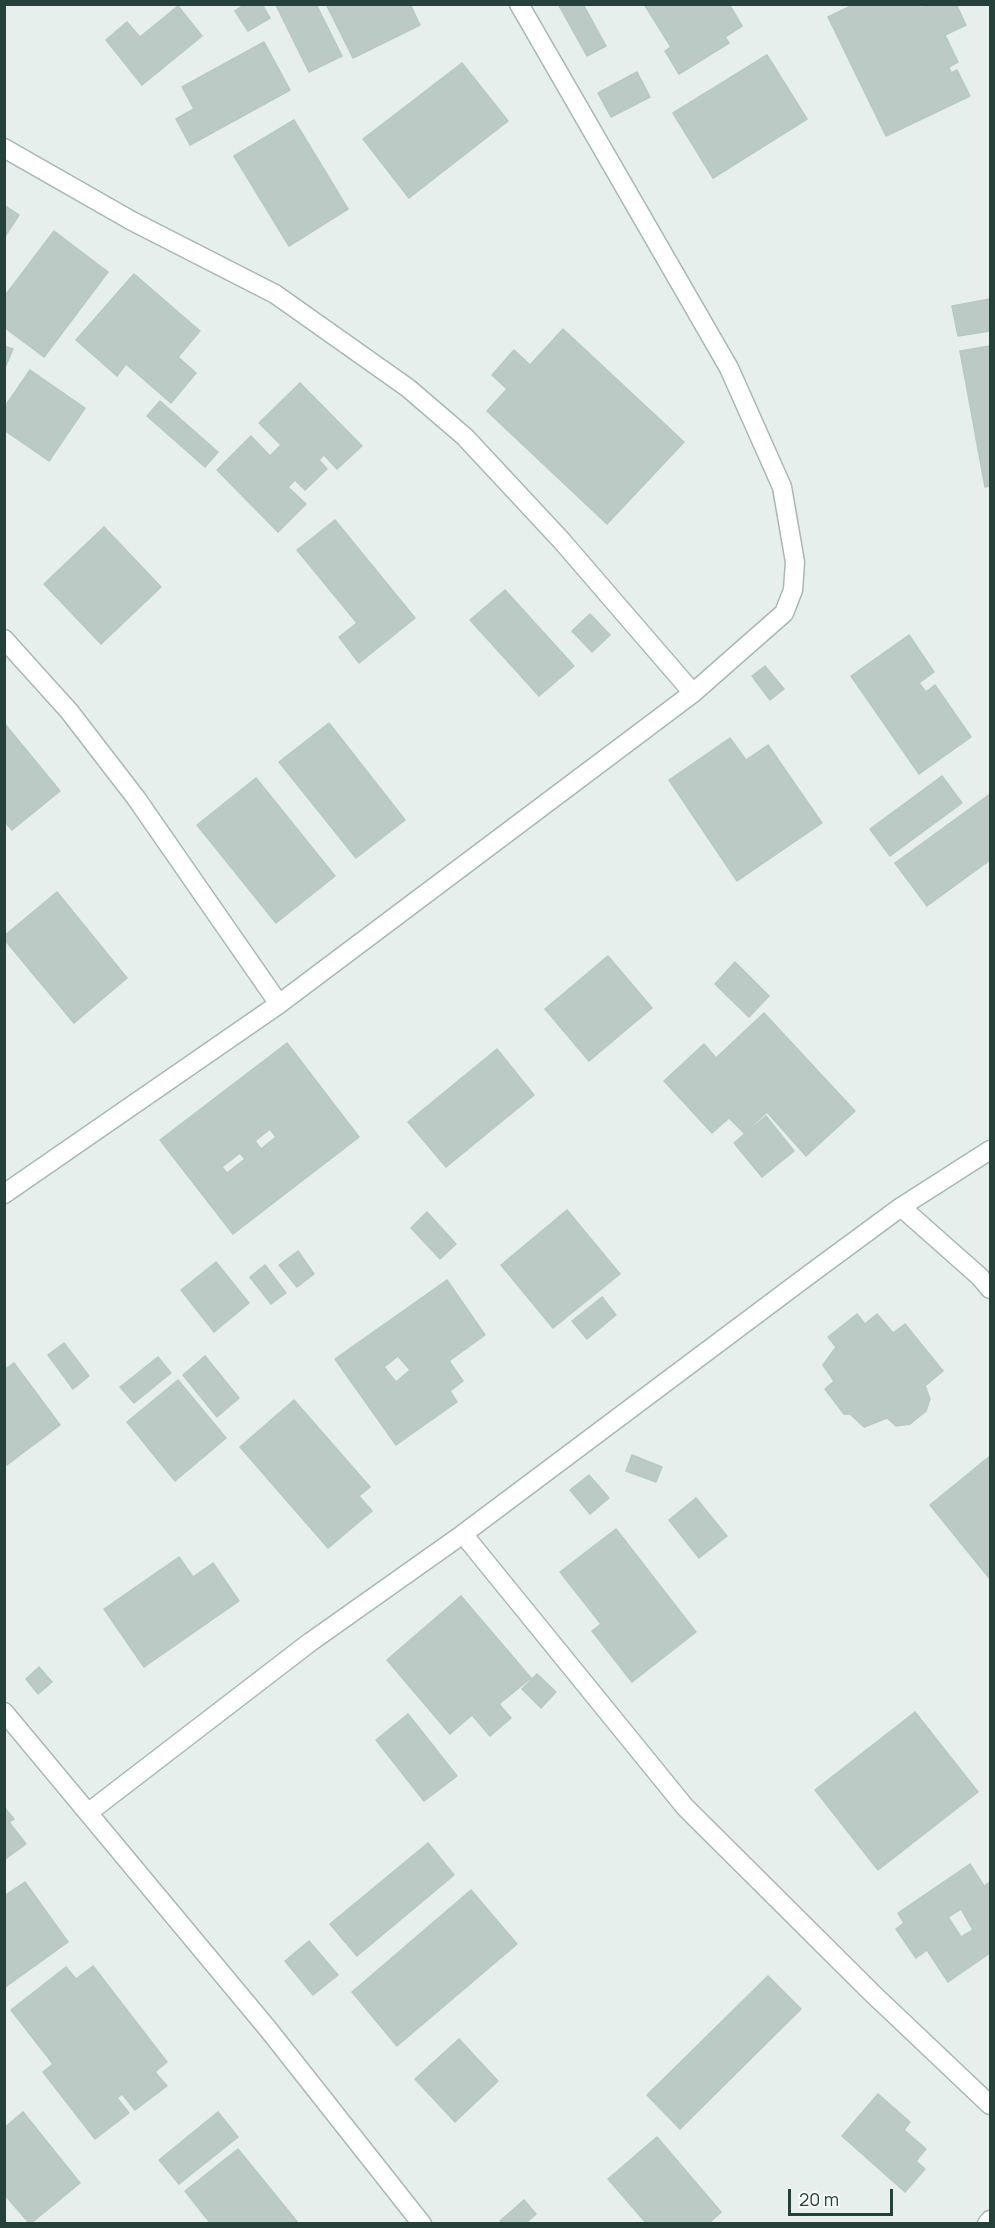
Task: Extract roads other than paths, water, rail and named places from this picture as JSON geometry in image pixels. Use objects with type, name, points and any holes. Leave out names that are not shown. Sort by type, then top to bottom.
[{"type":"street","points":[[4,1194],[279,1004],[693,693],[784,613],[793,590],[795,562],[782,487],[729,368],[519,4]]},
{"type":"street","points":[[4,148],[132,221],[275,294],[408,388],[465,437],[537,514],[693,693]]},
{"type":"street","points":[[8,646],[69,711],[136,798],[279,1004]]},
{"type":"street","points":[[89,1812],[309,1643],[463,1534],[901,1207],[990,1150]]},
{"type":"street","points":[[901,1207],[980,1277],[990,1289]]},
{"type":"street","points":[[463,1534],[685,1807],[873,1994],[990,2105]]},
{"type":"street","points":[[4,1712],[268,2029],[422,2223]]}]
